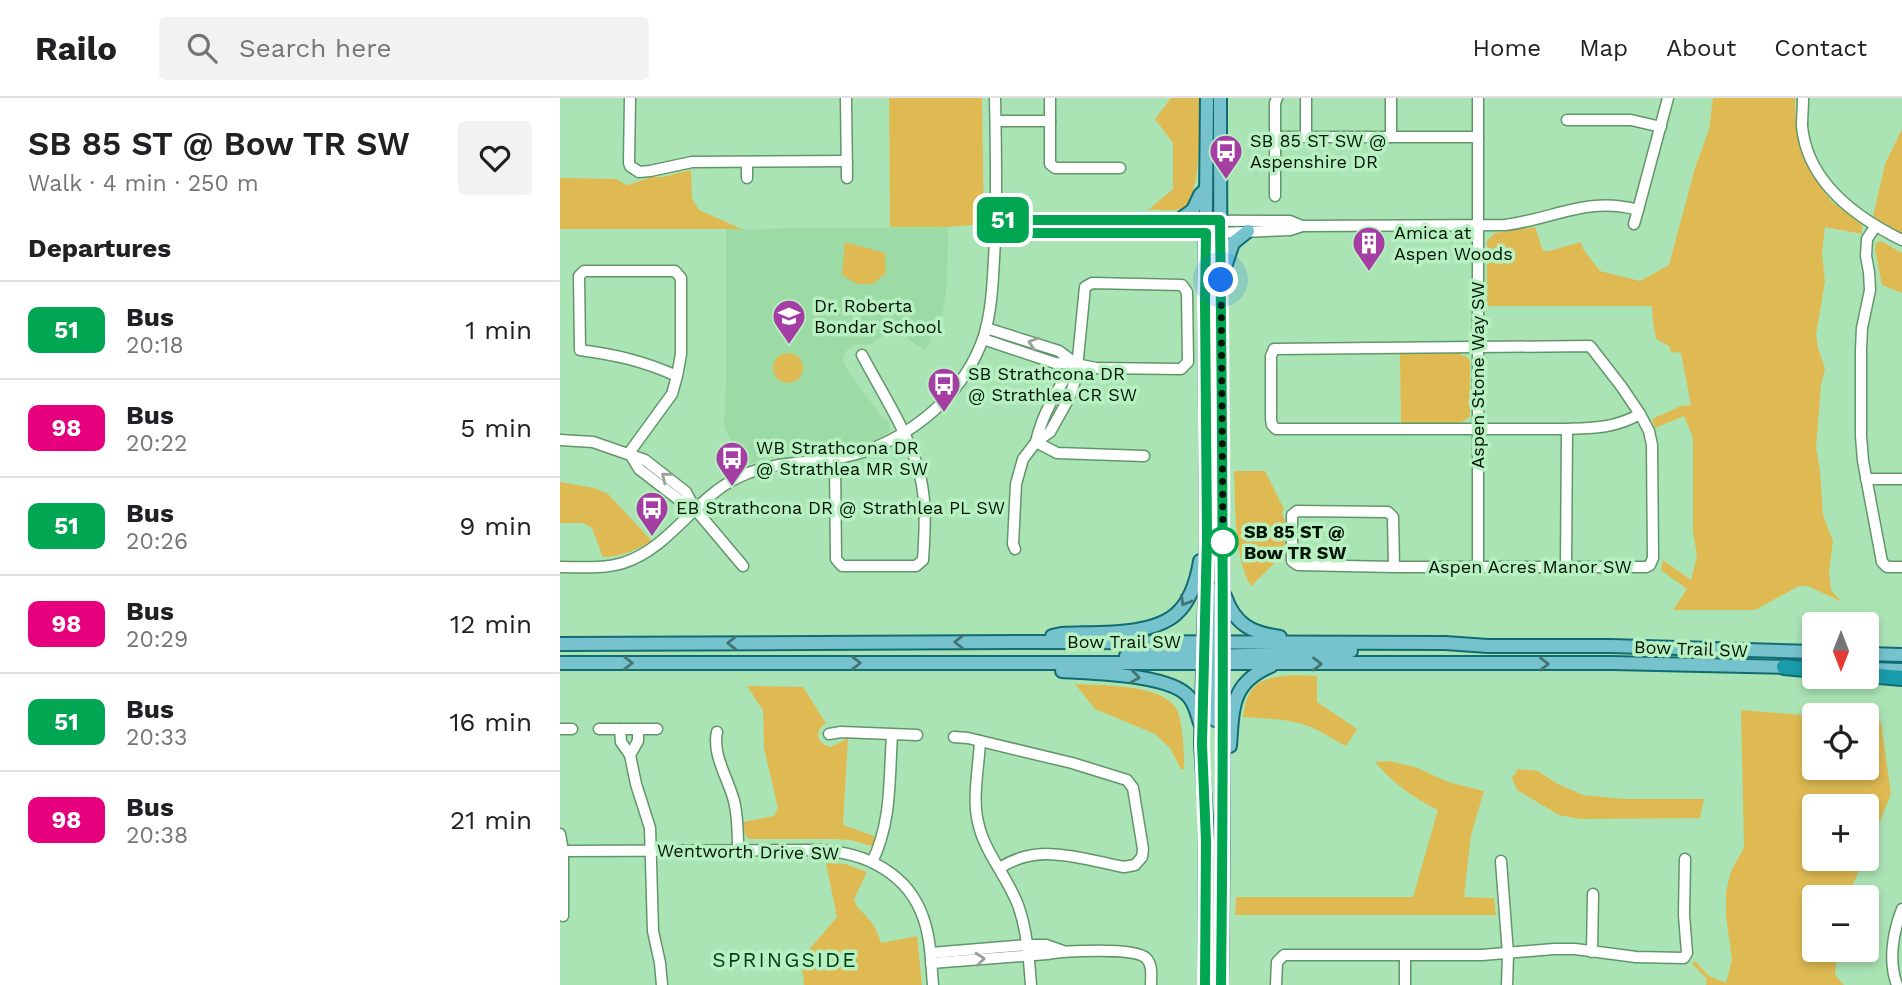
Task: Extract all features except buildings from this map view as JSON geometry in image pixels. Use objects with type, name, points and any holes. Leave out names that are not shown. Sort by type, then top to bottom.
[{"type":"highway","points":[[1784,667],[1802,668]]},
{"type":"highway","points":[[1880,674],[1902,678]]},
{"type":"main road","points":[[1207,98],[1207,537],[1222,783],[1221,985]]},
{"type":"main road","points":[[1202,744],[1223,589],[1220,98]]},
{"type":"main road","points":[[1179,220],[1194,210],[1206,188]]},
{"type":"main road","points":[[1221,280],[1233,243],[1248,231]]},
{"type":"main road","points":[[1206,472],[1214,654]]},
{"type":"main road","points":[[1027,642],[1061,634],[1148,628],[1170,619],[1184,605],[1195,585],[1207,537]]},
{"type":"main road","points":[[1223,589],[1237,618],[1247,628],[1262,634],[1280,637],[1404,639],[1445,643]]},
{"type":"main road","name":"Bow Trail SW","points":[[560,644],[1027,642],[1214,654],[1277,664],[1612,663],[1784,667]]},
{"type":"main road","name":"Bow Trail SW","points":[[1214,654],[1445,643],[1802,652]]},
{"type":"main road","points":[[560,663],[970,663],[1488,646]]},
{"type":"main road","points":[[1880,654],[1902,655]]},
{"type":"main road","points":[[970,663],[1119,675],[1168,684],[1190,698],[1199,722],[1202,744],[1206,820],[1205,985]]},
{"type":"main road","points":[[1222,805],[1238,694],[1243,684],[1277,664]]},
{"type":"main road","points":[[1880,671],[1902,670]]},
{"type":"main road","points":[[1206,883],[1223,883]]},
{"type":"street","points":[[630,98],[629,163],[639,172],[692,162],[847,162]]},
{"type":"street","points":[[846,98],[847,178]]},
{"type":"street","points":[[560,567],[595,567],[623,563],[648,551],[666,538],[719,488],[739,476],[790,462],[835,460],[870,450],[932,414],[955,390],[972,362],[984,333],[993,282],[996,220],[995,98]]},
{"type":"street","points":[[1050,98],[1050,164],[1055,168],[1120,168]]},
{"type":"street","points":[[1275,196],[1277,98]]},
{"type":"street","points":[[1306,98],[1306,137]]},
{"type":"street","points":[[1391,98],[1391,137]]},
{"type":"street","name":"Aspen Stone Way SW","points":[[1478,98],[1478,568]]},
{"type":"street","points":[[1634,224],[1668,98]]},
{"type":"street","points":[[1803,98],[1802,126],[1808,152],[1835,196],[1875,227],[1902,240]]},
{"type":"street","points":[[1567,120],[1631,120],[1661,127]]},
{"type":"street","points":[[996,121],[1050,121]]},
{"type":"street","points":[[1276,137],[1478,137]]},
{"type":"street","points":[[747,162],[747,178]]},
{"type":"street","points":[[1220,226],[1248,231],[1290,230],[1302,226],[1478,225],[1525,223],[1583,207],[1610,205],[1638,210]]},
{"type":"street","points":[[996,220],[1179,220],[1206,226]]},
{"type":"street","points":[[995,233],[1220,226],[1290,221],[1302,226]]},
{"type":"street","points":[[1875,227],[1867,239],[1870,290],[1862,328],[1861,436],[1863,461],[1882,562],[1886,566],[1902,566]]},
{"type":"street","points":[[629,453],[672,394],[677,376],[681,354],[681,278],[675,271],[584,271],[579,276],[580,349],[620,355],[677,376]]},
{"type":"street","points":[[984,333],[1055,363],[1076,364],[1096,368],[1181,369],[1188,362],[1187,292],[1182,285],[1092,283],[1086,287],[1076,364],[1076,378],[1069,398],[1050,432],[1036,442],[1023,459],[1016,484],[1015,549]]},
{"type":"street","name":"Aspen Acres Manor SW","points":[[1394,567],[1393,517],[1388,512],[1297,511],[1292,515],[1293,561],[1296,565],[1394,567],[1478,568],[1642,568],[1652,562],[1652,445],[1649,431],[1640,414],[1590,346],[1478,348]]},
{"type":"street","points":[[1478,348],[1276,348],[1271,356],[1272,425],[1276,429],[1567,429],[1608,427],[1640,414]]},
{"type":"street","points":[[835,460],[836,559],[839,563],[842,566],[916,566],[923,560],[924,503],[918,468],[903,433],[862,355]]},
{"type":"street","points":[[1566,567],[1567,429]]},
{"type":"street","points":[[560,440],[593,442],[629,453],[639,469],[695,509],[743,566]]},
{"type":"street","points":[[1036,442],[1057,453],[1144,456]]},
{"type":"street","points":[[1866,479],[1902,479]]},
{"type":"street","points":[[560,729],[572,729]]},
{"type":"street","points":[[599,729],[657,729]]},
{"type":"street","points":[[620,729],[621,742],[630,755],[636,784],[649,819],[653,931],[662,985]]},
{"type":"street","points":[[630,755],[638,741],[638,729]]},
{"type":"street","points":[[717,732],[718,757],[736,810],[738,850]]},
{"type":"street","points":[[829,734],[841,732],[917,735]]},
{"type":"street","points":[[872,862],[887,816],[892,735]]},
{"type":"street","points":[[954,737],[1031,752],[1124,779],[1132,785],[1143,849],[1142,857],[1135,865],[1124,867],[1045,853],[1020,858],[1000,868]]},
{"type":"street","points":[[980,741],[976,818],[984,843],[1000,868],[1018,906],[1028,950],[1031,985]]},
{"type":"street","points":[[560,834],[563,916]]},
{"type":"street","name":"Wentworth Drive SW","points":[[561,850],[830,850],[852,854],[891,874],[914,900],[925,923],[933,985]]},
{"type":"street","points":[[1276,985],[1277,962],[1284,956],[1508,954],[1554,949],[1636,957],[1684,958],[1687,953],[1685,859]]},
{"type":"street","points":[[1501,861],[1508,954],[1507,985]]},
{"type":"street","points":[[1592,952],[1593,894]]},
{"type":"street","points":[[1897,985],[1893,947],[1902,909]]},
{"type":"street","points":[[931,958],[1028,950],[1046,945],[1063,951],[1111,951],[1143,956],[1150,965],[1151,985]]},
{"type":"street","points":[[1405,956],[1405,985]]},
{"type":"shaded area","points":[[889,98],[982,98],[984,224],[890,227]]},
{"type":"shaded area","points":[[1171,98],[1199,98],[1198,158],[1193,192],[1188,203],[1181,209],[1148,210],[1173,189],[1173,143],[1155,119]]},
{"type":"shaded area","points":[[1713,98],[1795,98],[1796,130],[1814,177],[1831,201],[1862,225],[1862,234],[1825,227],[1822,253],[1825,282],[1816,334],[1825,368],[1816,447],[1823,515],[1833,541],[1829,572],[1831,590],[1842,602],[1808,586],[1799,586],[1755,610],[1673,610],[1687,589],[1661,570],[1663,560],[1691,580],[1697,556],[1693,532],[1693,438],[1684,416],[1655,428],[1652,419],[1681,406],[1691,405],[1681,353],[1671,352],[1669,346],[1656,339],[1652,306],[1487,306],[1487,241],[1495,233],[1535,227],[1543,251],[1581,242],[1583,249],[1600,271],[1640,281],[1669,265],[1695,168],[1709,130]]},
{"type":"shaded area","points":[[1902,129],[1902,234],[1873,217],[1885,164]]},
{"type":"shaded area","points":[[691,170],[692,199],[699,210],[742,229],[560,229],[560,178],[617,179],[628,185],[651,177]]},
{"type":"shaded area","name":"Dr. Roberta Bondar School","points":[[948,227],[947,285],[943,311],[925,350],[910,341],[899,325],[869,345],[856,344],[846,351],[843,357],[849,372],[882,417],[888,421],[889,432],[864,444],[820,452],[792,452],[743,466],[724,426],[726,229]]},
{"type":"shaded area","points":[[1881,241],[1902,253],[1902,293],[1882,285],[1875,250],[1876,243]]},
{"type":"shaded area","points":[[845,242],[885,253],[886,273],[873,284],[857,284],[842,275]]},
{"type":"shaded area","points":[[788,353],[799,357],[803,368],[799,379],[788,383],[777,379],[773,368],[777,357]]},
{"type":"shaded area","points":[[1400,353],[1461,353],[1466,356],[1470,361],[1470,417],[1461,424],[1401,424]]},
{"type":"shaded area","points":[[1234,471],[1265,471],[1284,509],[1284,554],[1251,586],[1238,545]]},
{"type":"shaded area","points":[[560,482],[594,488],[608,494],[652,541],[616,556],[603,557],[592,528],[583,523],[560,523]]},
{"type":"shaded area","points":[[1317,676],[1317,702],[1357,729],[1346,746],[1316,729],[1297,723],[1243,717],[1248,696],[1258,684],[1273,678]]},
{"type":"shaded area","points":[[1075,684],[1145,690],[1170,701],[1177,710],[1180,721],[1184,769],[1181,769],[1170,748],[1155,734],[1095,709]]},
{"type":"shaded area","points":[[747,686],[803,687],[826,723],[818,734],[822,744],[831,747],[848,738],[843,825],[877,837],[872,846],[850,840],[749,839],[745,835],[743,822],[774,816],[778,808],[764,748],[763,710]]},
{"type":"shaded area","points":[[1741,710],[1802,715],[1802,780],[1879,780],[1881,722],[1891,794],[1879,823],[1879,794],[1802,794],[1802,871],[1859,871],[1853,885],[1802,885],[1802,962],[1836,962],[1835,975],[1844,985],[1706,985],[1707,979],[1692,964],[1695,961],[1709,976],[1726,983],[1732,960],[1726,916],[1726,892],[1731,871],[1744,848]]},
{"type":"shaded area","points":[[1389,761],[1415,767],[1448,782],[1484,791],[1471,835],[1464,897],[1494,898],[1496,915],[1235,915],[1236,897],[1413,897],[1438,810],[1404,789],[1375,762]]},
{"type":"shaded area","points":[[1518,769],[1538,771],[1556,783],[1583,795],[1623,799],[1704,799],[1700,818],[1581,819],[1559,815],[1517,790],[1512,778]]},
{"type":"shaded area","points":[[826,863],[845,864],[867,872],[854,899],[856,905],[874,926],[881,943],[917,936],[922,985],[804,985],[801,959],[837,917]]},
{"type":"bus line","name":"51","points":[[1205,985],[1206,820],[1202,744],[1207,537],[1206,233],[995,233],[996,220],[1220,220],[1224,643],[1221,985]]},
{"type":"place","name":"SB 85 ST SW @ Aspenshire DR","points":[[1226,181]]},
{"type":"place","name":"Amica at Aspen Woods","points":[[1369,273]]},
{"type":"place","name":"Dr. Roberta Bondar School","points":[[789,346]]},
{"type":"place","name":"SB Strathcona DR @ Strathlea CR SW","points":[[944,414]]},
{"type":"place","name":"WB Strathcona DR @ Strathlea MR SW","points":[[732,488]]},
{"type":"place","name":"EB Strathcona DR @ Strathlea PL SW","points":[[652,538]]},
{"type":"place","name":"SB 85 ST @ Bow TR SW","points":[[1223,542]]},
{"type":"district","name":"SPRINGSIDE","points":[[785,960]]},
{"type":"route","points":[[1221,280],[1223,542]]}]
